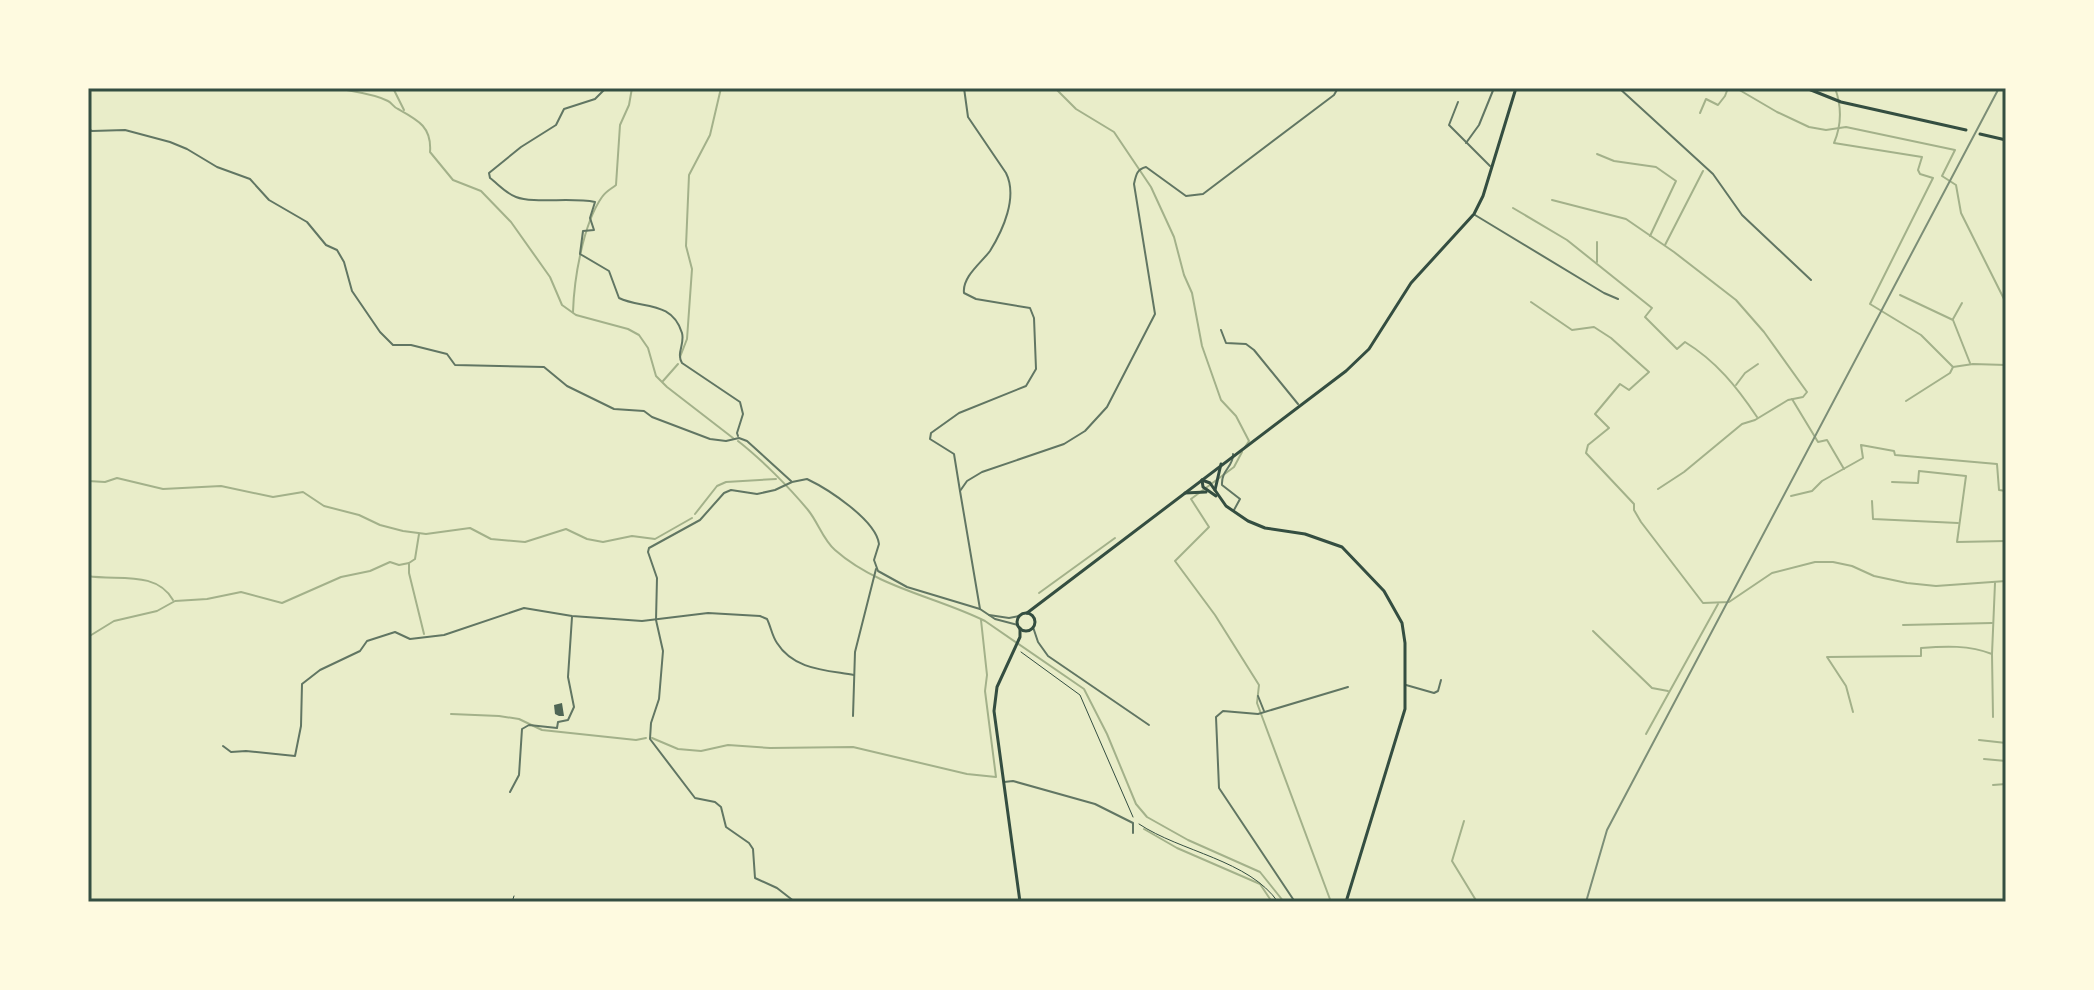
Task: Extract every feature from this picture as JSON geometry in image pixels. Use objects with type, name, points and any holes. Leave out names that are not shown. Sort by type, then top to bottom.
[{"type":"main road","points":[[1019,638],[1019,616],[1037,606],[1346,371],[1369,349],[1411,283],[1474,214],[1483,196],[1516,88]]},
{"type":"main road","points":[[1806,88],[1841,102],[1966,130]]},
{"type":"main road","points":[[1980,134],[2006,140]]},
{"type":"main road","points":[[1215,490],[1221,464]]},
{"type":"main road","points":[[1202,480],[1210,483],[1219,498]]},
{"type":"main road","points":[[1202,480],[1208,492],[1257,525],[1326,540],[1352,555],[1384,591],[1398,613],[1404,633],[1406,685],[1402,724],[1346,902]]},
{"type":"main road","points":[[1185,493],[1208,492]]},
{"type":"main road","points":[[1020,902],[995,732],[995,698],[1014,647],[1019,638],[1033,627],[1037,606]]},
{"type":"main road","points":[[1027,613],[1034,620]]},
{"type":"main road","points":[[1019,626],[1027,630]]},
{"type":"street","points":[[606,88],[595,99],[564,109],[556,125],[521,147],[489,173],[490,178],[514,197],[522,199],[595,202],[590,218],[594,230],[583,231],[580,254],[609,271],[619,298],[671,315],[682,332],[679,357],[682,363],[740,402],[743,414],[737,433],[739,438]]},
{"type":"street","points":[[964,88],[968,117],[1006,173],[1010,193],[1003,228],[965,283],[964,293],[976,299],[1030,308],[1034,318],[1036,369],[1026,386],[959,413],[931,433],[930,439],[954,454],[980,609],[995,619],[1019,626]]},
{"type":"street","points":[[960,491],[967,481],[982,472],[1064,444],[1085,431],[1107,407],[1155,314],[1134,184],[1141,168],[1152,169],[1186,196],[1203,194],[1334,95],[1338,88]]},
{"type":"street","points":[[1466,143],[1479,125],[1494,88]]},
{"type":"street","points":[[1619,88],[1713,174],[1742,215],[1811,280]]},
{"type":"street","points":[[1458,102],[1449,125],[1491,167]]},
{"type":"street","points":[[88,129],[125,130],[170,142],[217,167],[250,179],[269,200],[307,222],[326,245],[337,250],[344,262],[352,291],[380,332],[393,345],[411,345],[447,354],[455,365],[544,367],[567,386],[614,409],[644,411],[710,439],[726,441],[739,438],[747,441],[792,482]]},
{"type":"street","points":[[1474,214],[1618,299]]},
{"type":"street","points":[[1221,330],[1226,343],[1246,344],[1254,350],[1299,405]]},
{"type":"street","points":[[1233,454],[1233,462],[1223,472],[1221,481],[1240,499],[1233,511]]},
{"type":"street","points":[[795,902],[777,888],[755,878],[753,849],[749,843],[726,827],[721,807],[715,802],[695,798],[651,743],[649,731],[659,699],[663,651],[656,620],[657,578],[649,548],[700,520],[724,493],[738,490],[757,494],[807,479],[848,505],[874,530],[879,544],[874,560],[876,570],[855,652],[853,716]]},
{"type":"street","points":[[876,570],[907,587],[980,609]]},
{"type":"street","points":[[223,746],[231,752],[295,756],[301,726],[302,684],[320,670],[360,651],[367,641],[395,632],[410,639],[444,635],[524,608],[572,616],[656,620],[708,613],[760,616],[767,619],[775,640],[791,660],[805,666],[854,675]]},
{"type":"street","points":[[984,613],[1009,618],[1019,616]]},
{"type":"street","points":[[510,792],[519,775],[522,729],[529,725],[557,728],[558,722],[568,720],[572,715],[574,707],[568,673],[572,616]]},
{"type":"street","points":[[1033,627],[1038,642],[1048,656],[1149,725]]},
{"type":"street","points":[[1406,685],[1434,693],[1438,691],[1441,680]]},
{"type":"street","points":[[1295,902],[1219,788],[1216,717],[1218,713],[1264,712],[1348,687]]},
{"type":"street","points":[[1258,696],[1264,712]]},
{"type":"street","points":[[1003,782],[1013,781],[1113,811],[1133,823],[1133,833]]},
{"type":"path","points":[[1014,647],[1080,695],[1134,819],[1165,839],[1260,881],[1278,902]]},
{"type":"path","points":[[512,902],[514,896]]},
{"type":"building","points":[[562,703],[564,716],[559,716],[555,714],[554,705]]},
{"type":"waterway","points":[[337,88],[382,98],[422,125],[429,136],[430,152],[453,180],[481,191],[511,222],[550,277],[562,305],[576,315],[639,335],[648,348],[656,376],[733,438]]},
{"type":"waterway","points":[[393,88],[404,110]]},
{"type":"waterway","points":[[573,312],[578,268],[590,222],[602,197],[616,185],[620,125],[632,88]]},
{"type":"waterway","points":[[680,357],[687,339],[692,269],[686,246],[689,175],[710,135],[721,88]]},
{"type":"waterway","points":[[1055,88],[1076,109],[1114,132],[1151,187],[1174,237],[1192,293],[1202,346],[1221,400],[1236,416],[1249,441],[1245,447]]},
{"type":"waterway","points":[[1700,113],[1706,99],[1718,105],[1728,88]]},
{"type":"waterway","points":[[1736,88],[1809,127],[1826,130],[1846,127],[1955,150],[1942,176],[1956,185],[1961,213],[2006,303]]},
{"type":"waterway","points":[[1835,88],[1840,116],[1834,143],[1922,157],[1918,170],[1920,174],[1933,178],[1870,304],[1921,335],[1953,367]]},
{"type":"waterway","points":[[1597,154],[1614,161],[1656,167],[1676,181],[1650,236]]},
{"type":"waterway","points":[[1665,245],[1703,171]]},
{"type":"waterway","points":[[1552,200],[1626,219],[1674,252],[1736,300],[1764,332],[1807,392],[1803,397],[1788,400],[1755,420],[1742,424],[1684,472],[1658,489]]},
{"type":"waterway","points":[[1513,208],[1567,240],[1652,308],[1645,317],[1677,349],[1685,342],[1716,366],[1757,417]]},
{"type":"waterway","points":[[1597,242],[1597,262]]},
{"type":"waterway","points":[[1900,295],[1953,320],[1970,363]]},
{"type":"waterway","points":[[1531,302],[1572,330],[1594,327],[1649,372],[1629,390],[1620,384],[1595,414],[1609,428],[1588,445],[1586,453],[1634,504],[1641,522],[1703,603],[1729,602],[1772,573],[1815,562],[1833,562],[1874,576],[1936,586],[2006,581]]},
{"type":"waterway","points":[[1953,319],[1962,303]]},
{"type":"waterway","points":[[663,381],[678,364]]},
{"type":"waterway","points":[[1736,385],[1745,373],[1758,364]]},
{"type":"waterway","points":[[1906,401],[1950,373],[1953,367],[2006,365]]},
{"type":"waterway","points":[[1792,399],[1818,442],[1827,440],[1844,469]]},
{"type":"waterway","points":[[738,441],[792,492],[812,515],[831,546],[852,563],[889,583],[985,621],[1084,689],[1107,734],[1136,804],[1147,817],[1188,840],[1260,872],[1284,902]]},
{"type":"waterway","points":[[1791,496],[1812,491],[1822,481],[1863,458],[1861,445],[1894,451],[1895,455],[1997,464],[1999,490],[2006,491]]},
{"type":"waterway","points":[[1242,452],[1234,467],[1191,499],[1209,527],[1175,561],[1215,615],[1259,685],[1257,703],[1331,902]]},
{"type":"waterway","points":[[1892,482],[1918,483],[1919,471],[1966,476],[1957,542],[2006,541]]},
{"type":"waterway","points":[[88,481],[105,482],[117,478],[163,489],[221,486],[273,497],[303,492],[324,506],[403,531],[426,534],[470,528],[491,539],[525,542],[566,529],[587,539],[603,542],[632,536],[655,539],[692,518]]},
{"type":"waterway","points":[[695,514],[717,486],[726,482],[776,479]]},
{"type":"waterway","points":[[1872,501],[1873,519],[1958,523]]},
{"type":"waterway","points":[[88,637],[114,621],[157,611],[175,601],[241,592],[282,603],[341,577],[370,571],[390,562],[399,565],[409,563],[415,559],[419,534]]},
{"type":"waterway","points":[[1039,593],[1115,538]]},
{"type":"waterway","points":[[409,564],[424,634]]},
{"type":"waterway","points":[[88,576],[135,579],[157,584],[173,600]]},
{"type":"waterway","points":[[1993,717],[1995,583]]},
{"type":"waterway","points":[[1646,734],[1718,604]]},
{"type":"waterway","points":[[652,738],[678,749],[701,751],[728,745],[853,747],[967,774],[996,777],[985,691],[987,675],[981,620]]},
{"type":"waterway","points":[[1903,625],[1992,623]]},
{"type":"waterway","points":[[1593,631],[1652,688],[1668,691]]},
{"type":"waterway","points":[[1853,712],[1846,686],[1827,657],[1921,656],[1921,648],[1948,647],[1992,654]]},
{"type":"waterway","points":[[451,714],[519,719],[542,730],[636,740],[646,738]]},
{"type":"waterway","points":[[1979,740],[2006,743]]},
{"type":"waterway","points":[[1984,759],[2006,761]]},
{"type":"waterway","points":[[1993,785],[2006,784]]},
{"type":"waterway","points":[[1464,821],[1452,861],[1477,902]]},
{"type":"waterway","points":[[1144,829],[1177,848],[1260,884],[1272,902]]},
{"type":"railway","points":[[1586,902],[1607,830],[1999,88]]}]
